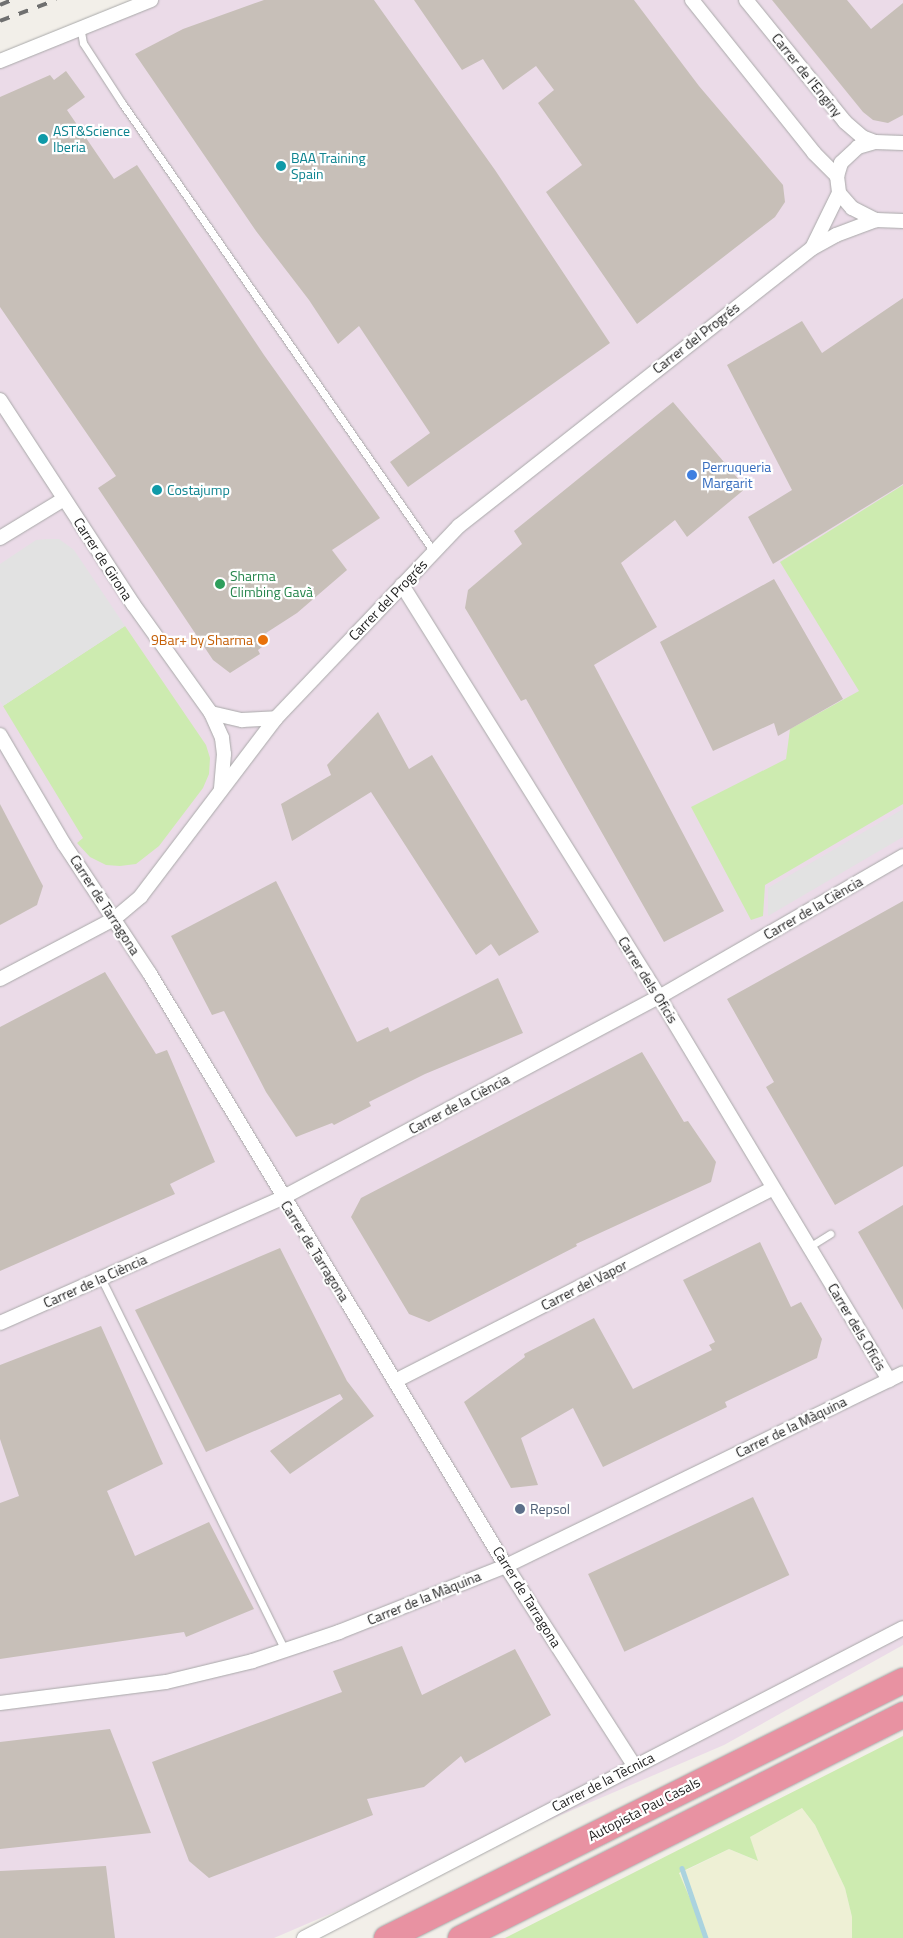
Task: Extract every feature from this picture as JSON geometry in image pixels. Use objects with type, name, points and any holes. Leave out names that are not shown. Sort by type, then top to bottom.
[{"type":"highway","name":"Autopista Pau Casals","points":[[386,1938],[903,1680]]},
{"type":"highway","points":[[460,1938],[903,1714]]},
{"type":"street","points":[[0,61],[80,26],[151,0]]},
{"type":"street","points":[[692,0],[814,152],[837,176]]},
{"type":"street","name":"Carrer de l'Enginy","points":[[746,0],[845,122],[862,137],[874,142]]},
{"type":"street","points":[[901,224],[876,220],[852,208],[839,193],[837,176],[847,155],[858,147],[874,142],[902,142]]},
{"type":"street","name":"Carrer del Progrés","points":[[811,249],[830,218],[839,193]]},
{"type":"street","name":"Carrer del Progrés","points":[[0,978],[114,919],[141,896],[276,718],[459,526],[811,249],[836,235],[876,220]]},
{"type":"street","name":"Carrer de Girona","points":[[0,400],[178,671],[211,713],[222,738],[224,754],[221,790]]},
{"type":"street","points":[[0,538],[64,499]]},
{"type":"street","name":"Carrer dels Oficis","points":[[402,584],[660,997],[889,1380]]},
{"type":"street","points":[[211,713],[242,720],[276,718]]},
{"type":"street","name":"Carrer de Tarragona","points":[[0,735],[150,974],[282,1198],[506,1566],[634,1766]]},
{"type":"street","name":"Carrer de la Ciència","points":[[0,1324],[282,1198],[660,997],[903,856]]},
{"type":"street","name":"Carrer del Vapor","points":[[395,1381],[773,1188]]},
{"type":"street","name":"Carrer de la Màquina","points":[[0,1703],[166,1682],[285,1650],[339,1632],[506,1566],[903,1372]]},
{"type":"street","name":"Carrer de la Tècnica","points":[[304,1938],[903,1628]]},
{"type":"lane","points":[[80,26],[83,44],[122,103],[434,552]]},
{"type":"lane","points":[[809,1247],[830,1234]]},
{"type":"lane","points":[[101,1278],[285,1650]]},
{"type":"shaded area","points":[[146,0],[903,0],[903,1645],[724,1745],[274,1938],[0,1938],[0,58]]},
{"type":"shaded area","points":[[59,539],[74,550],[125,626],[3,706],[0,701],[0,564],[36,540]]},
{"type":"shaded area","points":[[903,809],[903,837],[768,916],[768,888]]},
{"type":"green space","points":[[903,485],[903,804],[765,885],[763,916],[751,920],[691,807],[786,759],[790,729],[859,691],[780,562]]},
{"type":"green space","points":[[125,626],[206,745],[210,758],[209,774],[203,788],[159,846],[136,864],[120,866],[106,865],[90,857],[77,843],[83,838],[3,706]]},
{"type":"green space","points":[[903,1736],[903,1938],[852,1938],[852,1917],[845,1888],[815,1825],[802,1808],[750,1837],[758,1861],[729,1849],[679,1873],[707,1938],[505,1938]]},
{"type":"green space","points":[[802,1808],[815,1825],[845,1888],[852,1917],[852,1938],[707,1938],[679,1874],[729,1849],[757,1861],[750,1837]]},
{"type":"building","points":[[264,0],[374,0],[495,170],[610,343],[408,487],[390,462],[430,433],[359,326],[338,344],[309,300],[256,231],[135,54],[183,29]]},
{"type":"building","points":[[414,0],[634,0],[699,86],[783,185],[785,202],[775,217],[637,324],[546,192],[582,165],[538,103],[554,90],[536,66],[503,90],[483,59],[462,70]]},
{"type":"building","points":[[772,0],[847,0],[871,29],[903,3],[903,115],[888,123],[873,120],[863,112]]},
{"type":"building","points":[[66,71],[85,97],[67,110],[114,179],[137,165],[264,355],[380,518],[332,550],[347,570],[297,613],[266,633],[270,641],[258,650],[260,654],[230,673],[213,660],[98,488],[116,476],[0,307],[0,97],[50,75],[54,80]]},
{"type":"building","points":[[903,298],[903,484],[773,564],[748,517],[792,490],[727,365],[802,321],[822,353]]},
{"type":"building","points":[[673,402],[746,488],[687,537],[675,520],[621,563],[657,627],[594,665],[724,911],[664,942],[526,699],[521,701],[465,608],[468,590],[522,544],[514,531]]},
{"type":"building","points":[[774,579],[843,699],[778,736],[774,723],[713,751],[660,642]]},
{"type":"building","points":[[378,712],[409,769],[432,755],[539,932],[499,956],[491,944],[476,955],[371,792],[292,841],[281,804],[331,775],[327,765]]},
{"type":"building","points":[[0,804],[43,886],[37,905],[0,925]]},
{"type":"building","points":[[276,881],[357,1042],[388,1027],[390,1032],[498,978],[523,1033],[425,1074],[369,1102],[371,1106],[334,1125],[332,1123],[296,1137],[266,1092],[224,1011],[212,1015],[171,936]]},
{"type":"building","points":[[903,901],[903,1166],[835,1205],[766,1087],[774,1082],[727,999]]},
{"type":"building","points":[[105,972],[156,1054],[167,1050],[215,1162],[170,1184],[175,1194],[0,1271],[0,1027]]},
{"type":"building","points":[[642,1052],[684,1122],[688,1121],[716,1162],[711,1182],[576,1244],[577,1246],[429,1322],[409,1314],[351,1217],[361,1198]]},
{"type":"building","points":[[903,1205],[903,1310],[858,1232]]},
{"type":"building","points":[[760,1242],[791,1307],[801,1302],[822,1339],[817,1358],[725,1402],[727,1407],[603,1467],[573,1408],[521,1438],[538,1485],[511,1488],[464,1402],[525,1357],[524,1354],[594,1318],[633,1389],[712,1350],[709,1345],[715,1342],[683,1280]]},
{"type":"building","points":[[280,1248],[347,1381],[374,1416],[290,1474],[270,1451],[343,1399],[340,1394],[206,1452],[135,1310]]},
{"type":"building","points":[[101,1326],[163,1464],[107,1491],[135,1556],[209,1522],[254,1609],[186,1637],[184,1632],[0,1659],[0,1503],[19,1496],[0,1439],[0,1365]]},
{"type":"building","points":[[753,1497],[789,1575],[624,1652],[588,1574]]},
{"type":"building","points":[[402,1646],[422,1695],[515,1649],[551,1715],[465,1763],[461,1756],[424,1787],[367,1799],[373,1815],[209,1878],[189,1861],[152,1762],[342,1692],[333,1671]]},
{"type":"building","points":[[110,1729],[151,1833],[0,1849],[0,1742]]},
{"type":"building","points":[[106,1866],[115,1938],[0,1938],[0,1871]]},
{"type":"waterway","points":[[682,1868],[706,1938]]},
{"type":"railway","points":[[0,5],[12,0]]},
{"type":"railway","points":[[0,21],[56,0]]},
{"type":"place","name":"AST&Science Iberia","points":[[43,139]]},
{"type":"place","name":"BAA Training Spain","points":[[281,166]]},
{"type":"place","name":"Perruqueria Margarit","points":[[692,475]]},
{"type":"place","name":"Costajump","points":[[157,490]]},
{"type":"place","name":"Sharma Climbing Gavà","points":[[220,584]]},
{"type":"place","name":"9Bar+ by Sharma","points":[[263,640]]},
{"type":"place","name":"Repsol","points":[[520,1509]]}]
